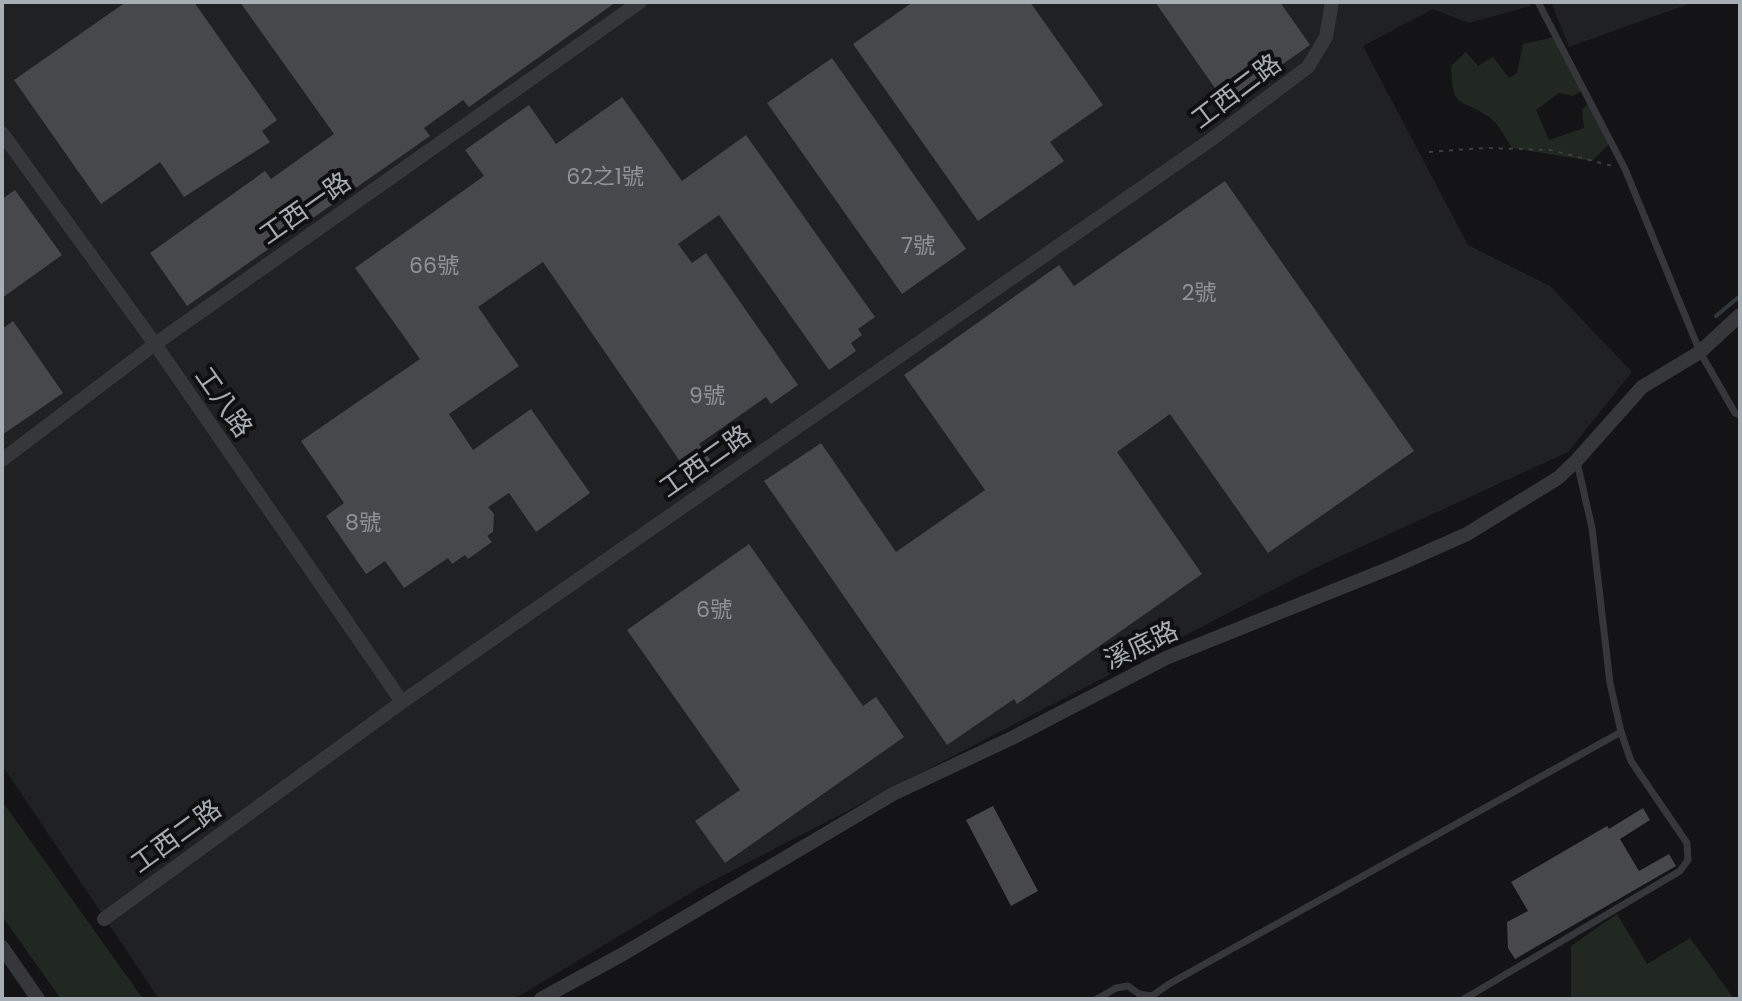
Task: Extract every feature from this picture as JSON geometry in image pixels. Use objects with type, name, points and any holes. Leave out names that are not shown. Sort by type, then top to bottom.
[{"type":"street","name":"工西一路","points":[[2,460],[155,344],[640,2]]},
{"type":"street","name":"工西二路","points":[[104,919],[402,702],[1212,139],[1308,67],[1326,37],[1332,2]]},
{"type":"street","name":"工八路","points":[[2,133],[155,344],[402,702]]},
{"type":"street","name":"溪底路","points":[[541,999],[893,794],[1014,737],[1166,658],[1467,534],[1558,478],[1642,387],[1700,352],[1740,315]]},
{"type":"street","points":[[2,947],[38,999]]},
{"type":"lane","points":[[1538,2],[1625,169],[1700,352],[1735,413],[1740,415]]},
{"type":"lane","points":[[1464,999],[1680,871],[1688,860],[1687,843],[1631,761],[1621,732],[1610,683],[1592,528],[1577,460]]},
{"type":"lane","points":[[1097,999],[1116,988],[1128,986],[1139,994],[1152,996],[1621,732]]},
{"type":"path","points":[[1429,152],[1485,148],[1551,150],[1625,169]]},
{"type":"shaded area","points":[[2,2],[1529,2],[1531,6],[1469,23],[1433,9],[1363,46],[1468,245],[1550,286],[1632,372],[1568,452],[1315,568],[699,888],[514,999],[159,999],[2,765]]},
{"type":"shaded area","points":[[1551,2],[1694,2],[1569,47]]},
{"type":"shaded area","points":[[1554,37],[1583,90],[1573,96],[1559,93],[1536,110],[1549,140],[1584,128],[1582,110],[1590,101],[1610,143],[1592,161],[1512,148],[1493,120],[1460,101],[1454,91],[1451,66],[1466,52],[1478,66],[1493,57],[1509,78],[1517,73],[1523,44]]},
{"type":"shaded area","points":[[2,801],[143,999],[61,999],[2,916]]},
{"type":"shaded area","points":[[1617,914],[1647,964],[1690,938],[1734,999],[1571,999],[1571,946]]},
{"type":"building","points":[[126,2],[194,2],[277,120],[262,131],[270,142],[184,197],[160,162],[101,204],[14,80]]},
{"type":"building","points":[[240,2],[616,2],[469,107],[463,100],[424,128],[430,136],[187,306],[150,253],[265,171],[271,179],[334,134]]},
{"type":"building","points":[[913,2],[1030,2],[1103,105],[1050,142],[1064,161],[978,221],[853,44]]},
{"type":"building","points":[[1155,2],[1280,2],[1310,45],[1226,104]]},
{"type":"building","points":[[832,58],[966,249],[902,294],[767,103]]},
{"type":"building","points":[[622,97],[682,181],[746,135],[875,317],[858,329],[862,335],[851,343],[856,351],[829,370],[719,215],[678,244],[692,263],[706,253],[798,385],[771,404],[766,397],[699,444],[711,461],[690,476],[543,262],[478,307],[519,366],[449,414],[473,450],[531,409],[590,493],[536,532],[509,493],[488,507],[494,514],[493,532],[487,536],[492,542],[468,559],[465,555],[452,564],[448,558],[404,588],[385,561],[366,574],[326,516],[344,503],[301,441],[420,359],[355,268],[484,176],[465,150],[529,105],[556,144]]},
{"type":"building","points":[[1225,181],[1414,451],[1268,553],[1170,414],[1117,452],[1202,574],[1017,704],[1014,699],[947,745],[764,481],[821,443],[896,552],[985,490],[904,375],[1059,265],[1074,286]]},
{"type":"building","points":[[15,190],[62,255],[2,298],[2,199]]},
{"type":"building","points":[[13,321],[63,393],[2,435],[2,329]]},
{"type":"building","points":[[749,544],[863,706],[876,697],[904,737],[725,863],[695,821],[740,790],[627,630]]},
{"type":"building","points":[[993,806],[1038,891],[1011,906],[966,820]]},
{"type":"building","points":[[1643,808],[1650,820],[1620,839],[1639,871],[1669,854],[1676,866],[1515,959],[1508,948],[1507,922],[1528,911],[1511,882]]},
{"type":"waterway","points":[[1716,316],[1740,296]]}]
